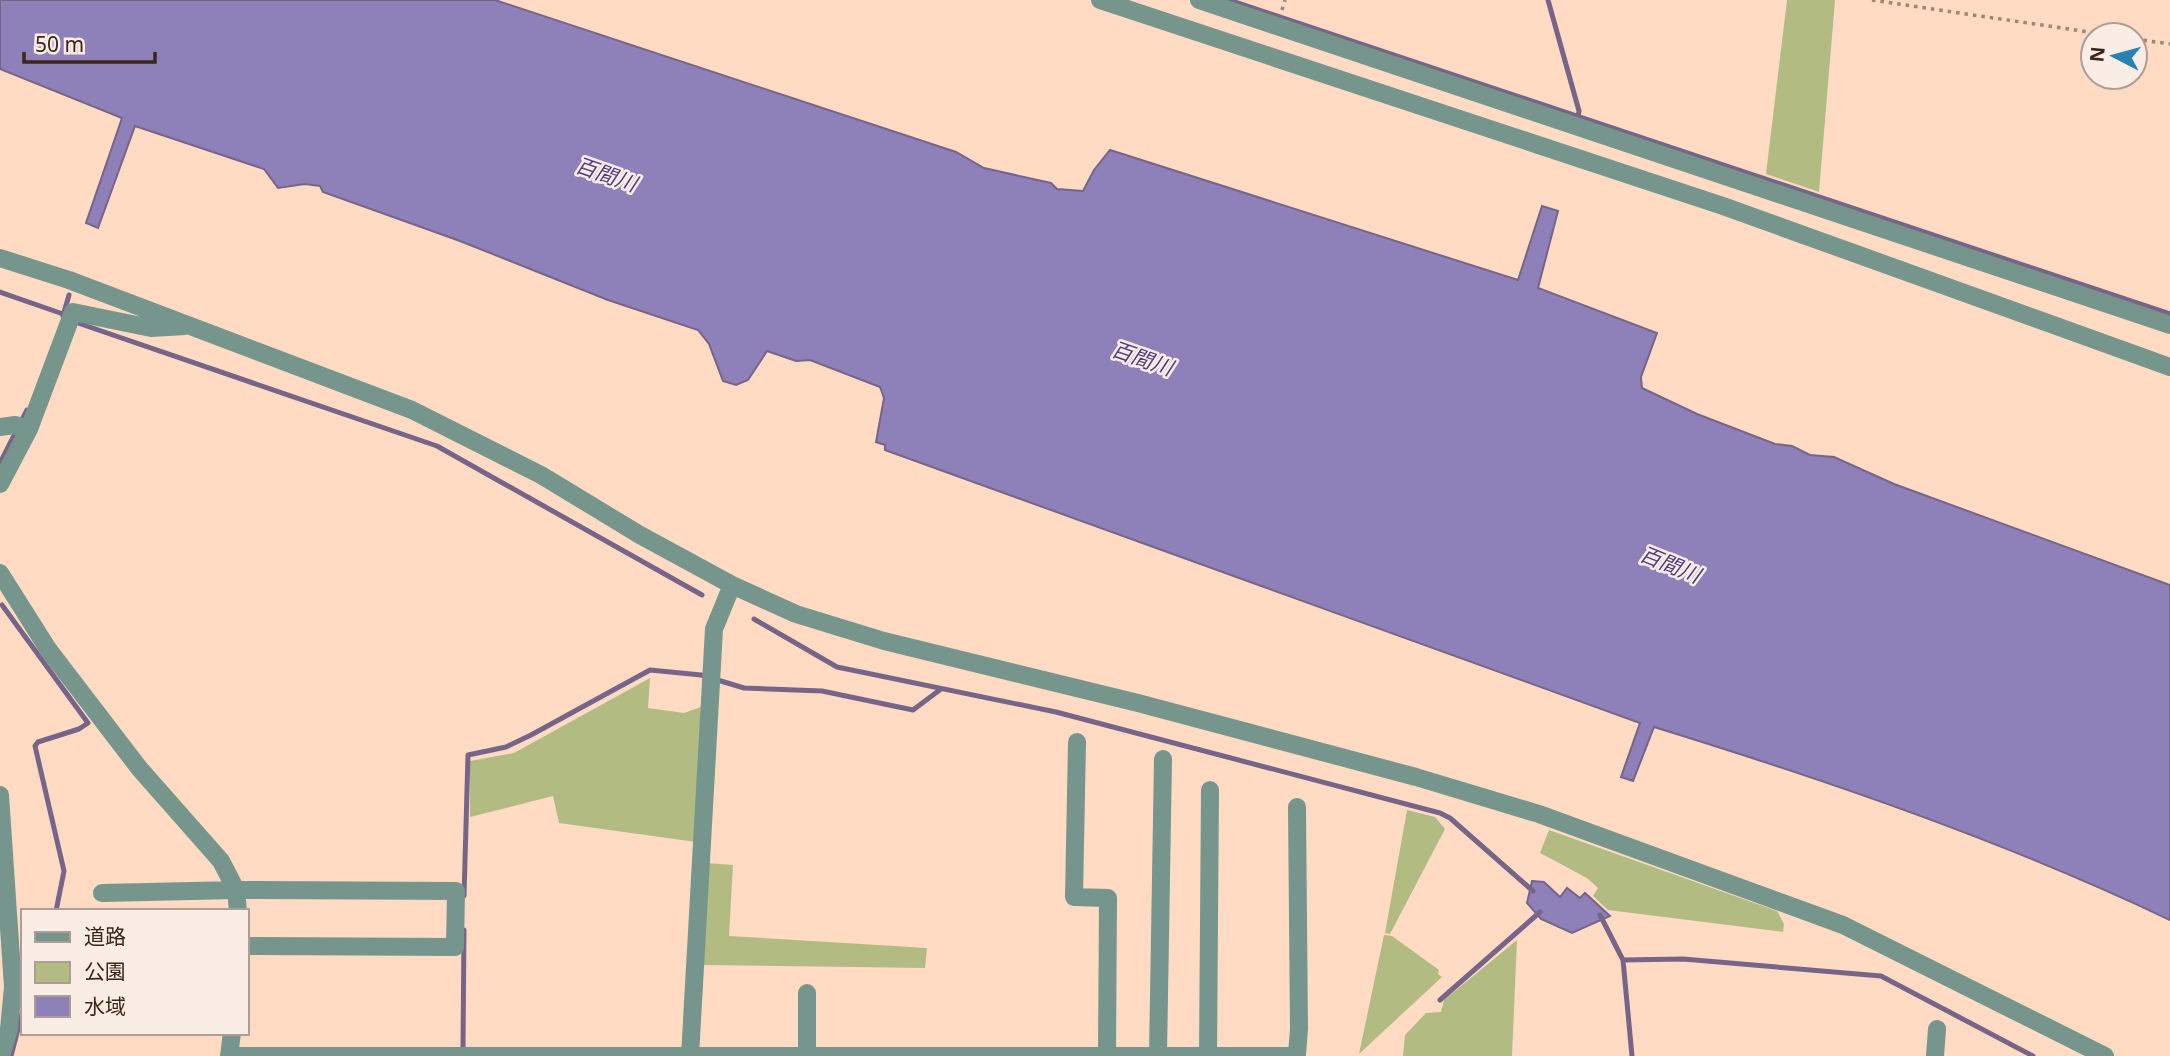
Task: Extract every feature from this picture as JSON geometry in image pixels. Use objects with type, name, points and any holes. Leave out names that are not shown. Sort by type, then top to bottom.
[{"type":"street","points":[[1100,0],[1723,206],[2170,367]]},
{"type":"street","points":[[1199,0],[2170,324]]},
{"type":"street","points":[[0,258],[69,280],[366,390],[457,431],[541,475],[640,535],[732,585],[796,614],[884,641],[1164,710],[1416,777],[1552,818],[1843,925],[2105,1056]]},
{"type":"street","points":[[0,484],[17,427],[73,312],[151,328],[192,326]]},
{"type":"street","points":[[0,573],[48,649],[139,768],[221,861],[236,890],[238,909]]},
{"type":"street","points":[[690,1056],[714,629],[732,585]]},
{"type":"street","points":[[1077,742],[1074,897],[1108,898],[1107,1055]]},
{"type":"street","points":[[1158,1055],[1163,759]]},
{"type":"street","points":[[1208,1055],[1210,790]]},
{"type":"street","points":[[1,806],[13,987],[9,1029],[1,1056]]},
{"type":"street","points":[[232,1035],[229,1056],[1296,1055],[1299,1029],[1297,807]]},
{"type":"street","points":[[102,893],[236,890],[456,891],[455,947],[248,946]]},
{"type":"street","points":[[807,993],[807,1056]]},
{"type":"street","points":[[1936,1056],[1937,1029]]},
{"type":"path","points":[[1282,11],[1285,0]]},
{"type":"path","points":[[1872,0],[2079,31]]},
{"type":"path","points":[[2149,41],[2170,44]]},
{"type":"green space","points":[[1787,0],[1835,0],[1819,192],[1766,174]]},
{"type":"green space","points":[[650,678],[648,708],[684,713],[704,706],[696,842],[559,823],[553,796],[470,817],[470,761],[514,753]]},
{"type":"green space","points":[[1407,810],[1435,817],[1445,829],[1390,934],[1385,933]]},
{"type":"green space","points":[[1549,830],[1777,911],[1784,924],[1783,932],[1608,910],[1593,896],[1598,888],[1587,878],[1540,853]]},
{"type":"green space","points":[[706,863],[733,865],[729,936],[927,948],[925,968],[700,965]]},
{"type":"green space","points":[[1384,935],[1392,936],[1439,970],[1438,974],[1442,977],[1359,1054]]},
{"type":"green space","points":[[1517,940],[1512,1056],[1403,1056],[1405,1035],[1426,1013],[1441,1012],[1444,1000]]},
{"type":"water","name":"百間川","points":[[0,0],[495,0],[956,152],[984,168],[1051,183],[1057,189],[1083,191],[1094,170],[1110,150],[1518,280],[1542,206],[1558,211],[1538,288],[1657,333],[1641,377],[1642,388],[1697,414],[1775,444],[1792,446],[1810,455],[1834,457],[1894,484],[2170,585],[2170,920],[1980,838],[1850,791],[1654,727],[1633,781],[1621,777],[1640,723],[885,450],[885,445],[876,442],[884,398],[880,387],[810,360],[796,361],[767,351],[748,380],[736,385],[723,381],[709,344],[698,330],[608,300],[460,241],[323,192],[320,186],[305,184],[278,188],[264,169],[135,126],[98,228],[86,223],[122,118],[0,69]]},
{"type":"water","points":[[1532,881],[1544,882],[1560,897],[1567,888],[1580,898],[1585,893],[1610,916],[1572,933],[1541,919],[1527,903]]},
{"type":"waterway","points":[[1229,0],[2170,314]]},
{"type":"waterway","points":[[1548,0],[1579,111],[1578,118]]},
{"type":"waterway","points":[[0,292],[63,314]]},
{"type":"waterway","points":[[63,316],[69,295]]},
{"type":"waterway","points":[[75,322],[437,446],[702,595]]},
{"type":"waterway","points":[[0,463],[27,410]]},
{"type":"waterway","points":[[2,605],[88,723],[79,729],[38,742],[35,746],[64,871],[56,909]]},
{"type":"waterway","points":[[754,619],[837,667],[1056,712],[1440,813],[1450,818],[1533,891]]},
{"type":"waterway","points":[[464,896],[468,755],[506,747],[650,670],[701,675],[744,688],[822,691],[913,710],[941,689]]},
{"type":"waterway","points":[[1440,1000],[1540,912]]},
{"type":"waterway","points":[[1600,915],[1623,960],[1632,1056]]},
{"type":"waterway","points":[[463,1049],[464,930]]},
{"type":"waterway","points":[[1623,960],[1683,959],[1881,976],[2033,1056]]},
{"type":"waterway","points":[[11,1056],[21,1018]]}]
